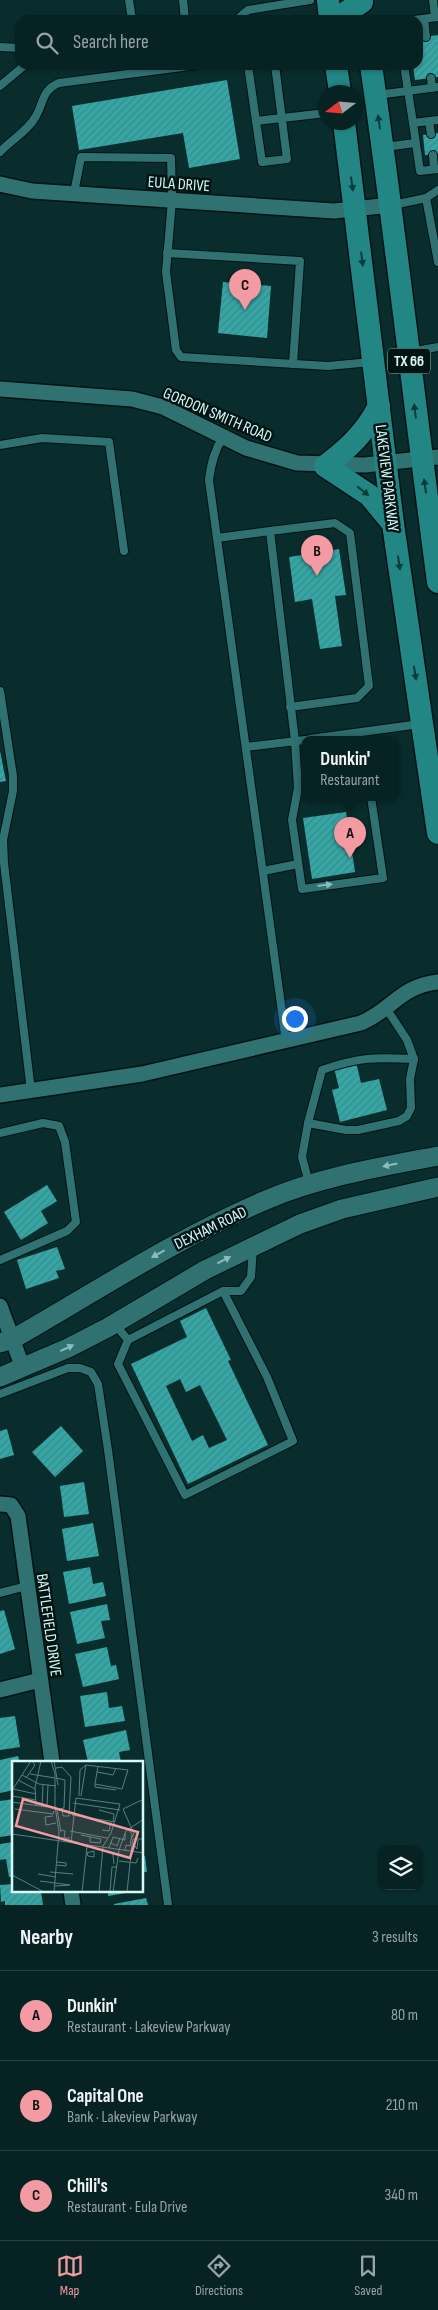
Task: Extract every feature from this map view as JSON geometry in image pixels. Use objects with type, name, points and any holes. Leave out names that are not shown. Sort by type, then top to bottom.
[{"type":"main road","points":[[328,0],[330,15]]},
{"type":"main road","points":[[343,15],[362,4]]},
{"type":"main road","points":[[337,70],[339,85]]},
{"type":"main road","name":"TX 66","points":[[372,70],[391,205],[408,352],[430,458],[437,567]]},
{"type":"main road","name":"LAKEVIEW PARKWAY","points":[[345,130],[393,524],[430,722],[438,833]]},
{"type":"main road","points":[[378,406],[361,436],[348,450],[325,466],[368,496],[393,524]]},
{"type":"street","name":"EULA DRIVE","points":[[0,184],[32,191],[334,211],[391,205]]},
{"type":"street","name":"GORDON SMITH ROAD","points":[[0,389],[132,399],[164,407],[246,448],[297,463],[325,466],[385,463],[430,458]]},
{"type":"street","points":[[0,1095],[142,1074],[361,1024],[370,1020],[409,989],[438,982]]},
{"type":"street","name":"DEXHAM ROAD","points":[[7,1341],[155,1255],[209,1226],[267,1199],[345,1175],[438,1156]]},
{"type":"street","points":[[0,1377],[68,1348],[205,1270],[253,1246],[342,1209],[438,1187]]},
{"type":"street","points":[[0,1306],[7,1341],[23,1368]]},
{"type":"street","name":"BATTLEFIELD DRIVE","points":[[0,1504],[11,1505],[18,1516],[52,1761]]},
{"type":"street","points":[[0,1690],[40,1680]]},
{"type":"street","points":[[71,1892],[73,1905]]},
{"type":"lane","points":[[129,0],[131,15]]},
{"type":"lane","points":[[183,0],[184,15]]},
{"type":"lane","points":[[242,15],[248,10],[310,0]]},
{"type":"lane","points":[[426,37],[424,19],[437,17],[433,0]]},
{"type":"lane","points":[[0,47],[15,48]]},
{"type":"lane","points":[[0,86],[19,70]]},
{"type":"lane","points":[[0,152],[32,123],[44,94],[51,86],[133,70]]},
{"type":"lane","points":[[249,70],[262,162],[287,159],[276,70]]},
{"type":"lane","points":[[405,70],[420,171],[436,169],[433,154]]},
{"type":"lane","points":[[375,95],[435,87],[431,78]]},
{"type":"lane","points":[[256,121],[318,114]]},
{"type":"lane","points":[[413,123],[438,120]]},
{"type":"lane","points":[[429,121],[431,134]]},
{"type":"lane","points":[[383,147],[415,143]]},
{"type":"lane","points":[[74,193],[81,157],[171,158],[172,200],[166,272],[176,350],[181,357],[328,366],[374,361]]},
{"type":"lane","points":[[391,205],[426,198],[438,190]]},
{"type":"lane","points":[[426,198],[438,262]]},
{"type":"lane","points":[[168,252],[300,261],[293,364]]},
{"type":"lane","points":[[408,352],[438,347]]},
{"type":"lane","points":[[223,437],[216,448],[210,465],[209,480],[286,1041]]},
{"type":"lane","points":[[0,444],[42,438],[109,442],[124,552]]},
{"type":"lane","points":[[217,538],[334,523],[350,533],[368,686],[357,698],[290,707]]},
{"type":"lane","points":[[270,531],[290,707],[301,781]]},
{"type":"lane","points":[[0,691],[13,776],[13,791],[3,840],[4,863],[31,1091]]},
{"type":"lane","points":[[331,736],[430,722]]},
{"type":"lane","points":[[246,747],[301,741]]},
{"type":"lane","points":[[301,791],[292,820],[302,888],[383,878],[372,801]]},
{"type":"lane","points":[[263,870],[298,864]]},
{"type":"lane","points":[[308,1123],[346,1130],[358,1130],[399,1121],[407,1116],[411,1108],[410,1079],[414,1059],[407,1040],[386,1008]]},
{"type":"lane","points":[[310,1185],[302,1156],[308,1123],[322,1070],[347,1061],[371,1057],[414,1059]]},
{"type":"lane","points":[[0,1133],[43,1123],[59,1126],[66,1142],[76,1222],[67,1231],[0,1260]]},
{"type":"lane","points":[[223,1291],[268,1378],[293,1441],[184,1495],[118,1364],[128,1340],[223,1291],[241,1291],[251,1276],[253,1246]]},
{"type":"lane","points":[[114,1323],[128,1340]]},
{"type":"lane","points":[[0,1394],[68,1368],[80,1368],[91,1372],[98,1384],[168,1905]]},
{"type":"lane","points":[[0,1593],[28,1586]]},
{"type":"building","points":[[438,35],[438,77],[415,80],[414,70],[423,70],[423,37]]},
{"type":"building","points":[[227,80],[240,159],[189,168],[183,133],[79,150],[72,106]]},
{"type":"building","points":[[438,133],[438,154],[425,155],[423,135]]},
{"type":"building","points":[[223,282],[271,286],[267,338],[218,333]]},
{"type":"building","points":[[339,549],[346,595],[335,596],[342,646],[320,649],[312,599],[295,602],[289,557]]},
{"type":"building","points":[[0,751],[6,781],[0,782]]},
{"type":"building","points":[[346,812],[355,872],[312,879],[303,818]]},
{"type":"building","points":[[356,1062],[361,1083],[379,1079],[387,1110],[340,1122],[332,1090],[339,1088],[334,1068]]},
{"type":"building","points":[[47,1185],[57,1201],[41,1211],[48,1223],[21,1240],[4,1212]]},
{"type":"building","points":[[57,1247],[65,1269],[56,1271],[59,1278],[26,1289],[17,1260]]},
{"type":"building","points":[[206,1308],[231,1360],[228,1361],[268,1445],[188,1484],[131,1364],[187,1337],[180,1321]],"holes":[[[180,1379],[186,1392],[200,1385],[227,1440],[209,1448],[203,1435],[192,1441],[166,1386]]]},
{"type":"building","points":[[61,1426],[83,1451],[55,1477],[32,1452]]},
{"type":"building","points":[[7,1429],[14,1455],[0,1459],[0,1431]]},
{"type":"building","points":[[84,1482],[89,1514],[64,1517],[60,1486]]},
{"type":"building","points":[[93,1523],[99,1556],[67,1561],[62,1529]]},
{"type":"building","points":[[90,1567],[93,1584],[103,1582],[106,1596],[69,1604],[63,1572]]},
{"type":"building","points":[[107,1604],[110,1620],[101,1621],[105,1638],[77,1644],[70,1612]]},
{"type":"building","points":[[4,1610],[15,1649],[0,1654],[0,1611]]},
{"type":"building","points":[[107,1647],[111,1666],[116,1665],[119,1679],[83,1687],[75,1654]]},
{"type":"building","points":[[107,1692],[109,1708],[122,1706],[125,1721],[85,1727],[80,1696]]},
{"type":"building","points":[[15,1716],[20,1747],[0,1750],[0,1718]]},
{"type":"building","points":[[126,1730],[130,1750],[119,1752],[121,1761],[88,1761],[83,1740]]},
{"type":"building","points":[[18,1756],[20,1761],[12,1761],[12,1790],[0,1793],[0,1760]]},
{"type":"building","points":[[12,1799],[12,1835],[0,1837],[0,1801]]},
{"type":"building","points":[[12,1842],[12,1876],[9,1877],[6,1859],[0,1860],[0,1844]]},
{"type":"building","points":[[145,1856],[147,1872],[144,1872]]},
{"type":"building","points":[[12,1884],[12,1892],[41,1892],[43,1905],[5,1905],[5,1901],[1,1902],[0,1885]]},
{"type":"building","points":[[108,1892],[132,1892],[108,1896]]},
{"type":"building","points":[[146,1898],[148,1905],[114,1905],[114,1904]]},
{"type":"place","name":"Chili's","points":[[245,310]]},
{"type":"place","name":"Capital One","points":[[317,576]]},
{"type":"place","name":"Dunkin'","points":[[350,858]]}]
